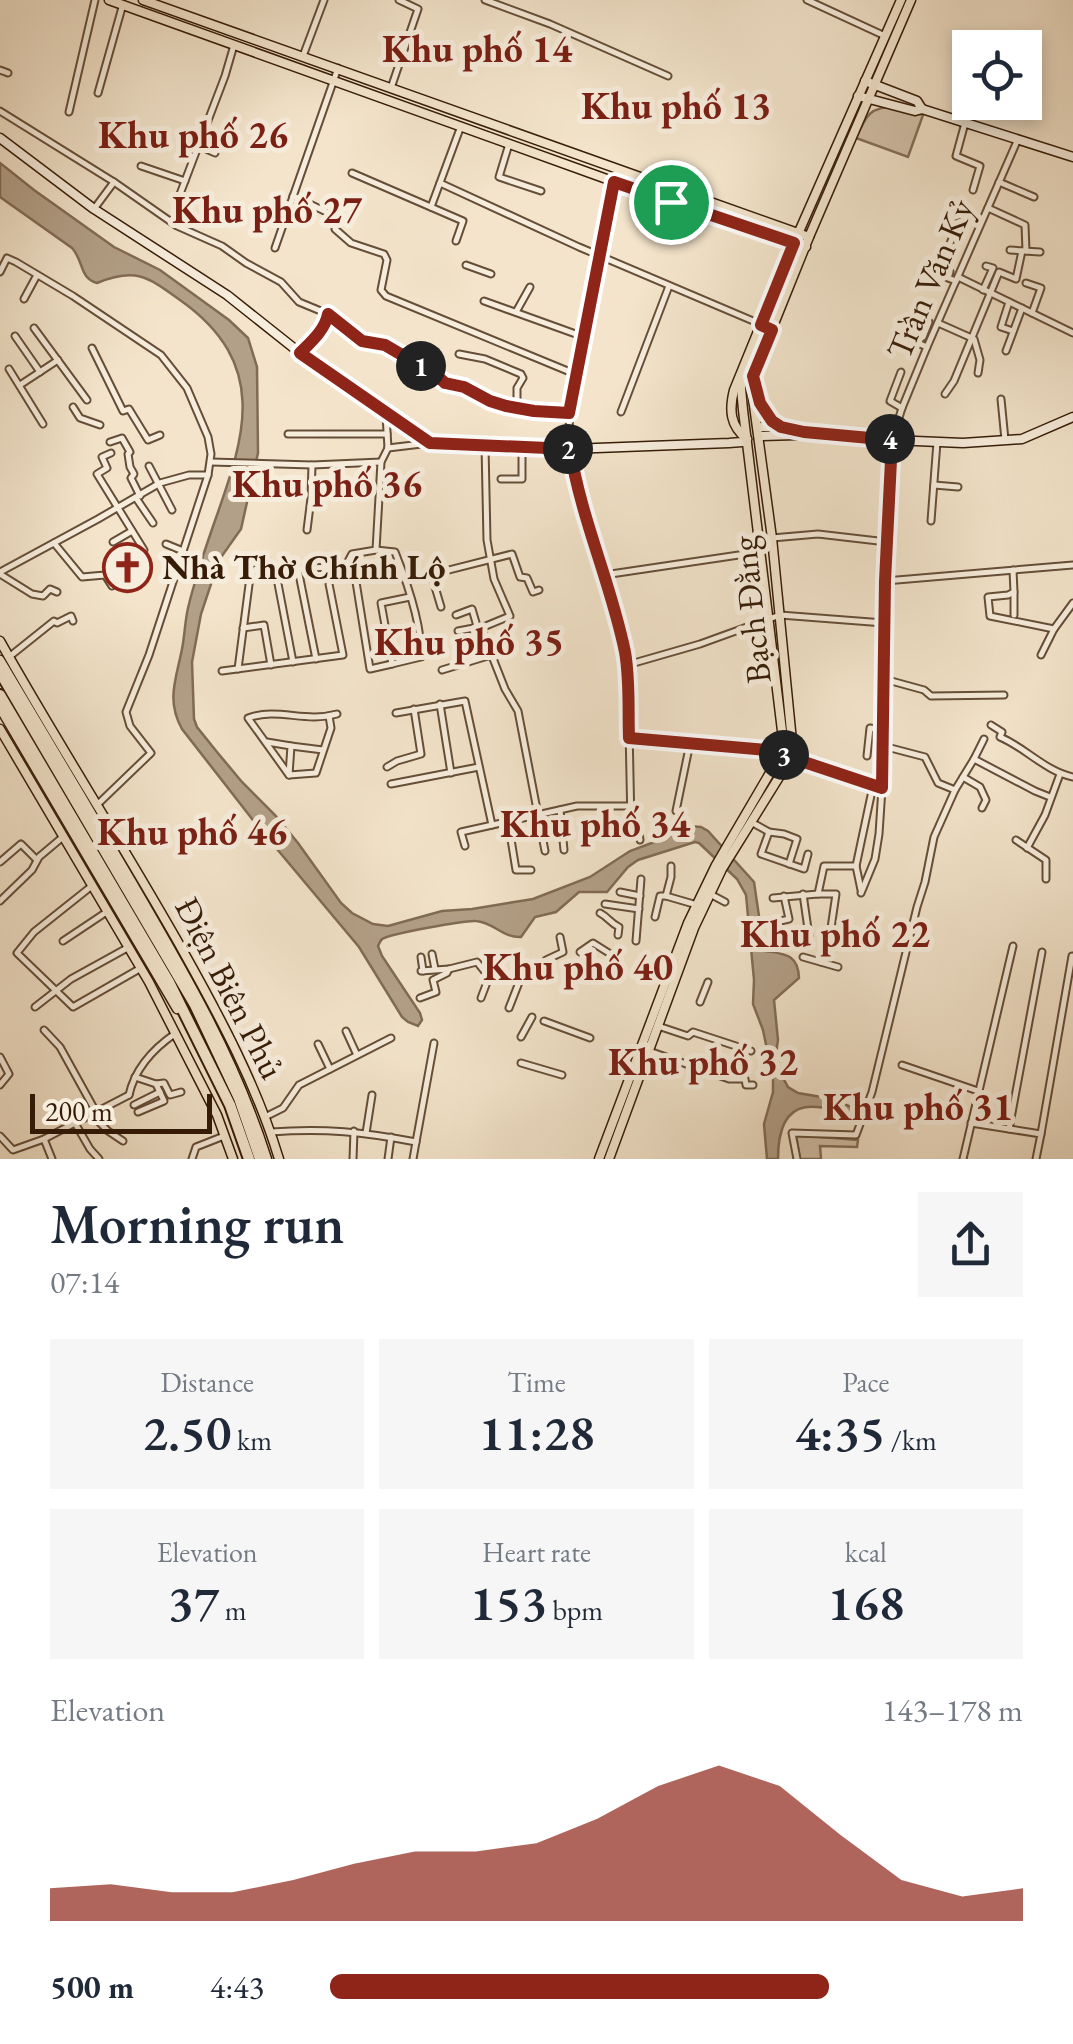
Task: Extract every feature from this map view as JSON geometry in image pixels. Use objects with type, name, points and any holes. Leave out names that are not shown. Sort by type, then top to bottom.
[{"type":"highway","name":"Điện Biên Phủ","points":[[0,672],[92,819],[196,1005],[264,1159]]},
{"type":"highway","name":"Điện Biên Phủ","points":[[0,695],[72,832],[192,1025],[236,1118],[247,1159]]},
{"type":"highway","points":[[72,832],[92,819]]},
{"type":"main road","points":[[109,0],[671,202],[794,243],[807,242]]},
{"type":"main road","points":[[146,0],[798,233],[807,242]]},
{"type":"main road","points":[[781,427],[764,411],[753,376],[876,84],[901,12],[901,0]]},
{"type":"main road","points":[[747,439],[735,427],[730,408],[734,390],[858,96],[886,36],[911,0]]},
{"type":"main road","points":[[234,45],[237,34]]},
{"type":"main road","points":[[360,90],[365,78]]},
{"type":"main road","points":[[671,202],[675,191]]},
{"type":"main road","points":[[744,370],[747,439]]},
{"type":"main road","name":"Bạch Đằng","points":[[753,376],[780,615],[791,758]]},
{"type":"main road","points":[[746,428],[759,431]]},
{"type":"main road","points":[[747,439],[759,431]]},
{"type":"main road","name":"Bạch Đằng","points":[[747,439],[783,739],[780,754]]},
{"type":"main road","name":"Điện Biên Phủ","points":[[0,641],[5,659],[92,819]]},
{"type":"main road","name":"Điện Biên Phủ","points":[[5,659],[98,804],[216,1010],[265,1117],[279,1159]]},
{"type":"main road","name":"Điện Biên Phủ","points":[[0,708],[72,832],[93,885],[176,1033],[217,1115],[232,1159]]},
{"type":"main road","name":"Điện Biên Phủ","points":[[0,728],[72,832]]},
{"type":"main road","points":[[609,1159],[697,905],[780,754]]},
{"type":"main road","points":[[731,847],[791,758]]},
{"type":"main road","points":[[600,1159],[658,1026],[719,867]]},
{"type":"street","points":[[68,112],[95,0]]},
{"type":"street","points":[[143,12],[146,0]]},
{"type":"street","points":[[304,56],[324,0]]},
{"type":"street","points":[[391,88],[418,9],[399,0]]},
{"type":"street","points":[[485,0],[668,76]]},
{"type":"street","points":[[806,0],[886,36]]},
{"type":"street","points":[[98,94],[122,4]]},
{"type":"street","points":[[180,194],[234,45]]},
{"type":"street","points":[[276,248],[338,68]]},
{"type":"street","points":[[866,80],[917,101],[922,109]]},
{"type":"street","points":[[858,96],[914,111],[922,109],[1073,157]]},
{"type":"street","points":[[0,112],[177,226],[222,246],[281,282],[299,302],[328,314],[362,341],[385,345],[445,383],[464,387],[490,401],[534,411],[569,413]]},
{"type":"street","points":[[965,123],[956,156],[980,166],[973,190]]},
{"type":"street","points":[[430,208],[461,126]]},
{"type":"street","points":[[0,138],[94,209],[228,295],[300,353],[430,443]]},
{"type":"street","name":"Trần Văn Kỷ","points":[[856,866],[861,894],[877,849],[882,788],[892,440],[927,347],[1018,140]]},
{"type":"street","points":[[510,144],[499,177],[540,191]]},
{"type":"street","points":[[198,146],[215,153]]},
{"type":"street","points":[[141,166],[184,181]]},
{"type":"street","points":[[618,170],[569,413],[570,449],[576,488],[604,574],[626,665],[631,825],[638,827],[640,840]]},
{"type":"street","points":[[352,173],[463,221],[456,241]]},
{"type":"street","points":[[94,209],[114,182]]},
{"type":"street","points":[[999,182],[1034,197]]},
{"type":"street","points":[[440,183],[772,330]]},
{"type":"street","points":[[293,196],[339,218],[334,229],[351,244],[384,254],[387,260],[381,290],[386,296],[576,374]]},
{"type":"street","points":[[986,291],[999,272],[1016,279],[1026,225],[988,208]]},
{"type":"street","points":[[959,222],[940,268],[950,272],[948,278],[986,291],[1073,333]]},
{"type":"street","points":[[1010,250],[1040,252]]},
{"type":"street","points":[[0,272],[7,258],[161,355],[187,388],[208,436],[208,475],[126,712],[130,726],[151,753],[98,804]]},
{"type":"street","points":[[466,266],[491,274]]},
{"type":"street","points":[[945,394],[954,381],[986,291],[992,268],[986,266]]},
{"type":"street","points":[[24,299],[37,275]]},
{"type":"street","points":[[1026,283],[1041,288],[1032,313]]},
{"type":"street","points":[[621,412],[670,286]]},
{"type":"street","points":[[516,312],[530,287]]},
{"type":"street","points":[[484,301],[584,337]]},
{"type":"street","points":[[1009,302],[1001,327],[1013,331]]},
{"type":"street","points":[[1006,351],[1022,308]]},
{"type":"street","points":[[300,353],[316,336],[328,314]]},
{"type":"street","points":[[923,337],[929,322],[916,316],[906,338],[927,347]]},
{"type":"street","points":[[938,323],[971,337],[978,346],[978,372]]},
{"type":"street","points":[[34,328],[87,400]]},
{"type":"street","points":[[15,336],[40,372]]},
{"type":"street","points":[[92,348],[123,411],[129,410],[148,440],[160,435]]},
{"type":"street","points":[[459,354],[485,359],[521,374],[518,406]]},
{"type":"street","points":[[20,385],[58,360]]},
{"type":"street","points":[[9,369],[43,424]]},
{"type":"street","points":[[901,372],[890,401],[902,408]]},
{"type":"street","points":[[1001,399],[1006,440]]},
{"type":"street","points":[[74,408],[80,418],[100,425]]},
{"type":"street","points":[[376,550],[381,462],[388,448],[386,414]]},
{"type":"street","points":[[759,431],[781,427],[892,440],[963,443],[1022,438],[1073,417]]},
{"type":"street","points":[[759,431],[796,436],[804,432]]},
{"type":"street","points":[[288,434],[387,434]]},
{"type":"street","points":[[110,442],[122,438],[130,452],[134,474],[131,478],[153,523]]},
{"type":"street","points":[[388,448],[430,443],[570,449],[747,439]]},
{"type":"street","points":[[931,521],[938,442]]},
{"type":"street","points":[[458,631],[510,616],[494,579],[487,540],[485,446]]},
{"type":"street","points":[[500,478],[522,479],[522,447]]},
{"type":"street","points":[[111,453],[102,458],[108,468],[97,474],[144,550]]},
{"type":"street","points":[[211,462],[381,462]]},
{"type":"street","points":[[306,530],[312,465]]},
{"type":"street","points":[[149,466],[172,510]]},
{"type":"street","points":[[57,592],[50,589],[44,596],[32,594],[0,573],[158,484],[190,475],[208,475]]},
{"type":"street","points":[[934,485],[958,487]]},
{"type":"street","points":[[113,542],[132,530]]},
{"type":"street","points":[[772,538],[818,534],[888,542]]},
{"type":"street","points":[[54,543],[82,576],[105,575],[112,586]]},
{"type":"street","points":[[166,544],[183,550]]},
{"type":"street","points":[[395,552],[410,597],[422,646],[421,658],[370,669],[356,582],[346,567],[352,554],[395,552]]},
{"type":"street","points":[[604,574],[762,552]]},
{"type":"street","points":[[441,607],[433,574],[512,554],[520,577],[527,578],[533,592],[539,590]]},
{"type":"street","points":[[885,581],[1073,564]]},
{"type":"street","points":[[298,567],[316,659]]},
{"type":"street","points":[[238,669],[250,577],[256,569],[346,567]]},
{"type":"street","points":[[275,568],[293,662]]},
{"type":"street","points":[[222,671],[343,655],[329,584],[330,569]]},
{"type":"street","points":[[1013,570],[1014,615]]},
{"type":"street","points":[[1014,592],[988,598],[990,616],[1054,629]]},
{"type":"street","points":[[392,664],[381,603],[410,597]]},
{"type":"street","points":[[1041,655],[1073,603]]},
{"type":"street","points":[[456,615],[472,609],[518,712],[545,851]]},
{"type":"street","points":[[626,665],[780,615],[884,623]]},
{"type":"street","points":[[5,659],[54,621],[70,616],[73,622]]},
{"type":"street","points":[[243,628],[264,625],[272,666]]},
{"type":"street","points":[[442,670],[491,655]]},
{"type":"street","points":[[884,679],[924,690],[931,696],[1004,695]]},
{"type":"street","points":[[396,713],[465,701],[492,825]]},
{"type":"street","points":[[440,704],[451,772]]},
{"type":"street","points":[[387,767],[420,754],[414,710]]},
{"type":"street","points":[[263,713],[318,719],[333,715],[316,773],[289,775],[248,718],[263,713]]},
{"type":"street","points":[[991,725],[1002,732],[1000,738],[1060,774],[1073,776]]},
{"type":"street","points":[[867,756],[870,728],[883,730]]},
{"type":"street","points":[[629,738],[768,750],[882,788]]},
{"type":"street","points":[[798,1159],[792,1133],[856,1135],[870,1096],[934,837],[984,740]]},
{"type":"street","points":[[266,742],[324,750]]},
{"type":"street","points":[[676,810],[690,743]]},
{"type":"street","points":[[289,775],[291,746]]},
{"type":"street","points":[[882,746],[926,757],[938,782],[955,790]]},
{"type":"street","points":[[974,759],[1050,796]]},
{"type":"street","points":[[390,784],[479,767]]},
{"type":"street","points":[[1027,848],[1060,774]]},
{"type":"street","points":[[963,777],[980,788],[986,800],[982,808]]},
{"type":"street","points":[[818,894],[824,866],[856,866],[874,786]]},
{"type":"street","points":[[465,846],[462,832],[577,806],[631,806]]},
{"type":"street","points":[[560,810],[564,850]]},
{"type":"street","points":[[508,821],[516,870],[531,870]]},
{"type":"street","points":[[751,822],[798,840],[788,864]]},
{"type":"street","points":[[0,900],[32,870],[37,860],[72,832]]},
{"type":"street","points":[[769,832],[760,854],[804,869],[808,854]]},
{"type":"street","points":[[1016,840],[1046,860],[1046,878]]},
{"type":"street","points":[[0,862],[22,844],[37,860]]},
{"type":"street","points":[[666,896],[671,866]]},
{"type":"street","points":[[636,941],[641,880]]},
{"type":"street","points":[[93,885],[34,932],[17,953],[73,1008],[141,968]]},
{"type":"street","points":[[620,892],[640,896]]},
{"type":"street","points":[[710,894],[725,902]]},
{"type":"street","points":[[802,894],[809,936]]},
{"type":"street","points":[[773,898],[836,894],[821,962]]},
{"type":"street","points":[[654,916],[660,896],[697,905]]},
{"type":"street","points":[[776,922],[789,919],[784,896]]},
{"type":"street","points":[[605,904],[639,909]]},
{"type":"street","points":[[63,940],[108,911]]},
{"type":"street","points":[[600,913],[610,924],[619,926],[618,935]]},
{"type":"street","points":[[546,960],[563,952],[560,937]]},
{"type":"street","points":[[580,952],[593,943],[612,955]]},
{"type":"street","points":[[963,1159],[1013,946]]},
{"type":"street","points":[[35,1007],[71,978],[129,947]]},
{"type":"street","points":[[1009,1129],[1042,952]]},
{"type":"street","points":[[432,954],[434,969]]},
{"type":"street","points":[[421,956],[422,971],[477,962],[488,977],[480,998]]},
{"type":"street","points":[[1036,1159],[1072,956]]},
{"type":"street","points":[[802,957],[838,967]]},
{"type":"street","points":[[508,1008],[525,968],[537,963]]},
{"type":"street","points":[[420,998],[436,992],[433,980],[449,969]]},
{"type":"street","points":[[700,1002],[708,982]]},
{"type":"street","points":[[521,1037],[532,1017]]},
{"type":"street","points":[[544,1021],[590,1038]]},
{"type":"street","points":[[658,1026],[688,1036],[692,1032],[751,1051]]},
{"type":"street","points":[[44,1030],[60,1047],[94,1113],[108,1131],[123,1141]]},
{"type":"street","points":[[346,1031],[357,1056]]},
{"type":"street","points":[[4,1159],[13,1150],[44,1139],[128,1095],[150,1055],[176,1033]]},
{"type":"street","points":[[265,1117],[283,1108],[299,1085],[391,1038]]},
{"type":"street","points":[[413,1159],[434,1043]]},
{"type":"street","points":[[318,1044],[330,1069]]},
{"type":"street","points":[[645,1049],[728,1079],[745,1078],[746,1084],[753,1084]]},
{"type":"street","points":[[0,1057],[10,1074],[0,1084]]},
{"type":"street","points":[[521,1063],[562,1075]]},
{"type":"street","points":[[902,1065],[978,1090]]},
{"type":"street","points":[[135,1077],[164,1083],[170,1096],[181,1092]]},
{"type":"street","points":[[128,1095],[139,1113],[164,1101],[156,1084]]},
{"type":"street","points":[[134,1104],[160,1092]]},
{"type":"street","points":[[366,1133],[372,1094]]},
{"type":"street","points":[[75,1123],[100,1159]]},
{"type":"street","points":[[971,1123],[1041,1134]]},
{"type":"street","points":[[271,1132],[354,1131],[416,1142]]},
{"type":"street","points":[[353,1159],[354,1131]]},
{"type":"street","points":[[0,1136],[13,1150]]},
{"type":"street","points":[[192,1159],[196,1146],[224,1136]]},
{"type":"street","points":[[388,1159],[392,1137]]},
{"type":"street","points":[[44,1139],[52,1159]]},
{"type":"shaded area","points":[[896,106],[923,115],[908,157],[856,138],[870,114]]},
{"type":"shaded area","points":[[0,163],[114,247],[160,270],[248,338],[257,367],[258,453],[241,529],[219,560],[201,614],[192,662],[194,719],[242,782],[298,843],[341,903],[373,924],[388,926],[442,911],[533,899],[590,877],[630,851],[681,827],[701,827],[754,882],[759,916],[756,949],[785,955],[798,969],[799,978],[774,1000],[776,1053],[788,1087],[798,1093],[833,1099],[869,1115],[867,1123],[833,1110],[805,1107],[785,1121],[778,1159],[767,1159],[764,1124],[773,1078],[753,1004],[746,895],[737,879],[695,842],[638,860],[607,892],[579,892],[556,912],[535,917],[521,937],[476,921],[382,939],[378,946],[382,956],[422,1020],[418,1026],[402,1017],[359,947],[182,729],[174,709],[188,609],[237,450],[241,387],[232,357],[212,328],[150,280],[132,275],[91,281],[72,248],[0,197]]},
{"type":"shaded area","points":[[796,1135],[858,1140],[857,1147],[820,1146],[821,1159],[800,1159]]},
{"type":"place","name":"Nhà Thờ Chính Lộ","points":[[127,567]]},
{"type":"district","name":"Khu phố 14","points":[[477,49]]},
{"type":"district","name":"Khu phố 13","points":[[676,106]]},
{"type":"district","name":"Khu phố 26","points":[[193,135]]},
{"type":"district","name":"Khu phố 27","points":[[267,210]]},
{"type":"district","name":"Khu phố 36","points":[[327,484]]},
{"type":"district","name":"Khu phố 35","points":[[469,642]]},
{"type":"district","name":"Khu phố 34","points":[[595,824]]},
{"type":"district","name":"Khu phố 46","points":[[192,832]]},
{"type":"district","name":"Khu phố 22","points":[[835,934]]},
{"type":"district","name":"Khu phố 40","points":[[578,967]]},
{"type":"district","name":"Khu phố 32","points":[[703,1062]]},
{"type":"district","name":"Khu phố 31","points":[[918,1107]]},
{"type":"route","points":[[614,182],[671,202],[794,243],[761,325],[772,330],[753,376],[760,403],[772,421],[804,432],[892,440],[882,788],[768,750],[629,738],[625,653],[576,488],[570,449],[430,443],[300,353],[316,336],[328,314],[362,341],[385,345],[445,383],[506,406],[569,413],[614,182]]}]
